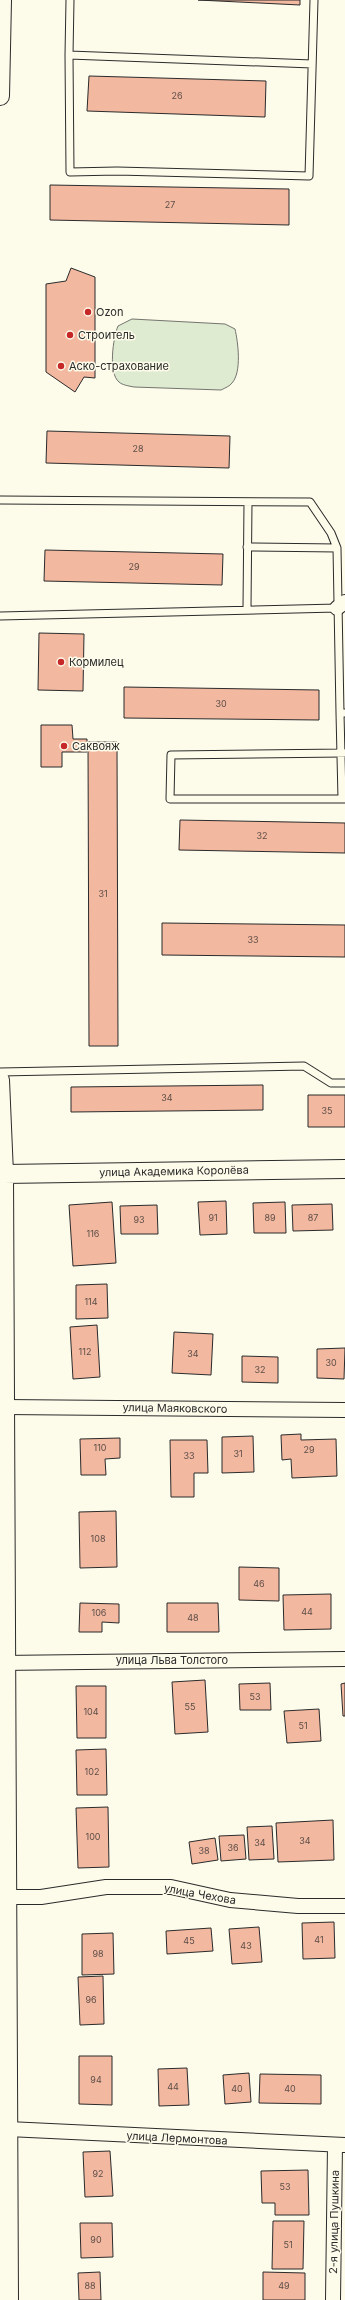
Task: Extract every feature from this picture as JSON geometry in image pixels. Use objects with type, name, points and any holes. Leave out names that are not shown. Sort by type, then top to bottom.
[{"type":"street","points":[[0,96],[2,0]]},
{"type":"street","points":[[0,1080],[5,1407],[3,1663],[7,1897],[4,2111],[8,2129],[9,2300]]},
{"type":"street","name":"улица Академика Королёва","points":[[2,1174],[345,1169]]},
{"type":"street","name":"улица Маяковского","points":[[5,1407],[345,1410]]},
{"type":"street","name":"улица Льва Толстого","points":[[3,1663],[345,1659]]},
{"type":"street","name":"улица Чехова","points":[[7,1897],[41,1897],[106,1887],[171,1887],[230,1900],[298,1906],[345,1906]]},
{"type":"street","name":"улица Лермонтова","points":[[8,2129],[340,2145]]},
{"type":"street","name":"2-я улица Пушкина","points":[[332,2300],[340,2145]]},
{"type":"lane","points":[[70,0],[70,172],[117,171],[309,176],[314,0]]},
{"type":"lane","points":[[69,55],[312,64]]},
{"type":"lane","points":[[0,500],[310,502],[331,533],[337,548],[341,605],[344,799],[170,799],[171,755],[343,753]]},
{"type":"lane","points":[[246,609],[248,502]]},
{"type":"lane","points":[[247,547],[337,548]]},
{"type":"lane","points":[[0,616],[341,605]]},
{"type":"lane","points":[[0,1072],[304,1066],[331,1083],[345,1083]]},
{"type":"green space","points":[[132,319],[225,324],[235,329],[238,365],[235,378],[232,383],[221,390],[134,387],[120,383],[116,378],[114,371],[112,355],[114,339],[118,326]]},
{"type":"building","points":[[198,0],[300,0],[300,5]]},
{"type":"building","points":[[89,76],[266,81],[265,117],[87,111]]},
{"type":"building","points":[[50,185],[289,189],[289,225],[50,220]]},
{"type":"building","name":"Строитель","points":[[71,268],[95,277],[95,378],[84,377],[75,392],[46,372],[46,284],[66,281]]},
{"type":"building","points":[[47,431],[230,436],[229,468],[46,463]]},
{"type":"building","points":[[45,550],[223,554],[222,585],[44,581]]},
{"type":"building","name":"Кормилец","points":[[39,633],[84,634],[83,691],[38,690]]},
{"type":"building","points":[[124,687],[319,690],[319,720],[124,718]]},
{"type":"building","name":"Саквояж","points":[[41,725],[72,725],[73,739],[87,739],[87,752],[62,752],[62,767],[41,767]]},
{"type":"building","points":[[88,742],[117,742],[118,1046],[89,1046]]},
{"type":"building","points":[[180,820],[345,823],[345,853],[179,850]]},
{"type":"building","points":[[162,923],[345,925],[345,957],[162,955]]},
{"type":"building","points":[[263,1085],[263,1110],[71,1112],[71,1087]]},
{"type":"building","points":[[308,1095],[345,1095],[345,1127],[308,1127]]},
{"type":"building","points":[[226,1201],[227,1234],[200,1235],[198,1202]]},
{"type":"building","points":[[112,1202],[116,1263],[73,1266],[69,1205]]},
{"type":"building","points":[[285,1202],[286,1233],[254,1233],[253,1203]]},
{"type":"building","points":[[332,1204],[333,1230],[293,1231],[292,1205]]},
{"type":"building","points":[[157,1205],[158,1234],[121,1234],[120,1206]]},
{"type":"building","points":[[107,1284],[108,1318],[76,1319],[76,1285]]},
{"type":"building","points":[[97,1325],[100,1377],[73,1379],[70,1327]]},
{"type":"building","points":[[174,1332],[213,1334],[211,1375],[172,1373]]},
{"type":"building","points":[[345,1348],[344,1379],[317,1378],[317,1349]]},
{"type":"building","points":[[242,1356],[278,1357],[278,1383],[242,1382]]},
{"type":"building","points":[[301,1434],[301,1440],[336,1439],[337,1476],[292,1478],[291,1459],[282,1460],[281,1435]]},
{"type":"building","points":[[253,1436],[254,1472],[222,1473],[222,1437]]},
{"type":"building","points":[[120,1438],[120,1458],[105,1459],[106,1475],[81,1475],[80,1439]]},
{"type":"building","points":[[170,1440],[207,1440],[208,1473],[194,1473],[194,1497],[171,1497]]},
{"type":"building","points":[[116,1511],[117,1567],[80,1568],[79,1512]]},
{"type":"building","points":[[239,1567],[279,1568],[279,1601],[239,1600]]},
{"type":"building","points":[[331,1594],[331,1629],[284,1630],[283,1595]]},
{"type":"building","points":[[80,1603],[119,1604],[119,1623],[102,1622],[102,1632],[79,1632]]},
{"type":"building","points":[[167,1603],[218,1603],[219,1632],[167,1632]]},
{"type":"building","points":[[205,1680],[208,1732],[175,1734],[172,1682]]},
{"type":"building","points":[[270,1683],[271,1710],[240,1710],[239,1684]]},
{"type":"building","points":[[345,1683],[345,1716],[343,1716],[341,1684]]},
{"type":"building","points":[[76,1686],[106,1686],[106,1738],[77,1738]]},
{"type":"building","points":[[319,1709],[321,1741],[287,1743],[284,1711]]},
{"type":"building","points":[[106,1749],[107,1795],[77,1795],[76,1750]]},
{"type":"building","points":[[108,1807],[109,1867],[78,1868],[76,1808]]},
{"type":"building","points":[[333,1820],[334,1860],[278,1862],[276,1823]]},
{"type":"building","points":[[272,1826],[274,1859],[249,1860],[247,1827]]},
{"type":"building","points":[[244,1835],[246,1859],[221,1861],[219,1836]]},
{"type":"building","points":[[215,1838],[218,1860],[192,1864],[189,1842]]},
{"type":"building","points":[[334,1922],[335,1958],[303,1959],[302,1923]]},
{"type":"building","points":[[259,1927],[262,1962],[232,1964],[229,1929]]},
{"type":"building","points":[[211,1928],[213,1951],[167,1954],[166,1931]]},
{"type":"building","points":[[113,1933],[114,1974],[82,1975],[82,1934]]},
{"type":"building","points":[[103,1976],[104,2024],[80,2025],[78,1977]]},
{"type":"building","points":[[79,2056],[112,2056],[112,2105],[79,2104]]},
{"type":"building","points":[[187,2068],[189,2105],[159,2106],[158,2069]]},
{"type":"building","points":[[249,2073],[251,2102],[225,2104],[223,2075]]},
{"type":"building","points":[[260,2074],[321,2075],[321,2104],[259,2103]]},
{"type":"building","points":[[110,2151],[113,2196],[85,2197],[83,2152]]},
{"type":"building","points":[[308,2170],[309,2215],[275,2215],[275,2203],[262,2203],[261,2171]]},
{"type":"building","points":[[273,2221],[304,2221],[303,2269],[272,2269]]},
{"type":"building","points":[[80,2223],[112,2223],[113,2257],[81,2258]]},
{"type":"building","points":[[100,2272],[101,2300],[79,2300],[78,2273]]},
{"type":"building","points":[[263,2272],[305,2273],[305,2300],[263,2300]]},
{"type":"place","name":"Ozon","points":[[88,312]]},
{"type":"place","name":"Строитель","points":[[70,335]]},
{"type":"place","name":"Аско-страхование","points":[[61,366]]},
{"type":"place","name":"Кормилец","points":[[61,662]]},
{"type":"place","name":"Саквояж","points":[[64,746]]}]
